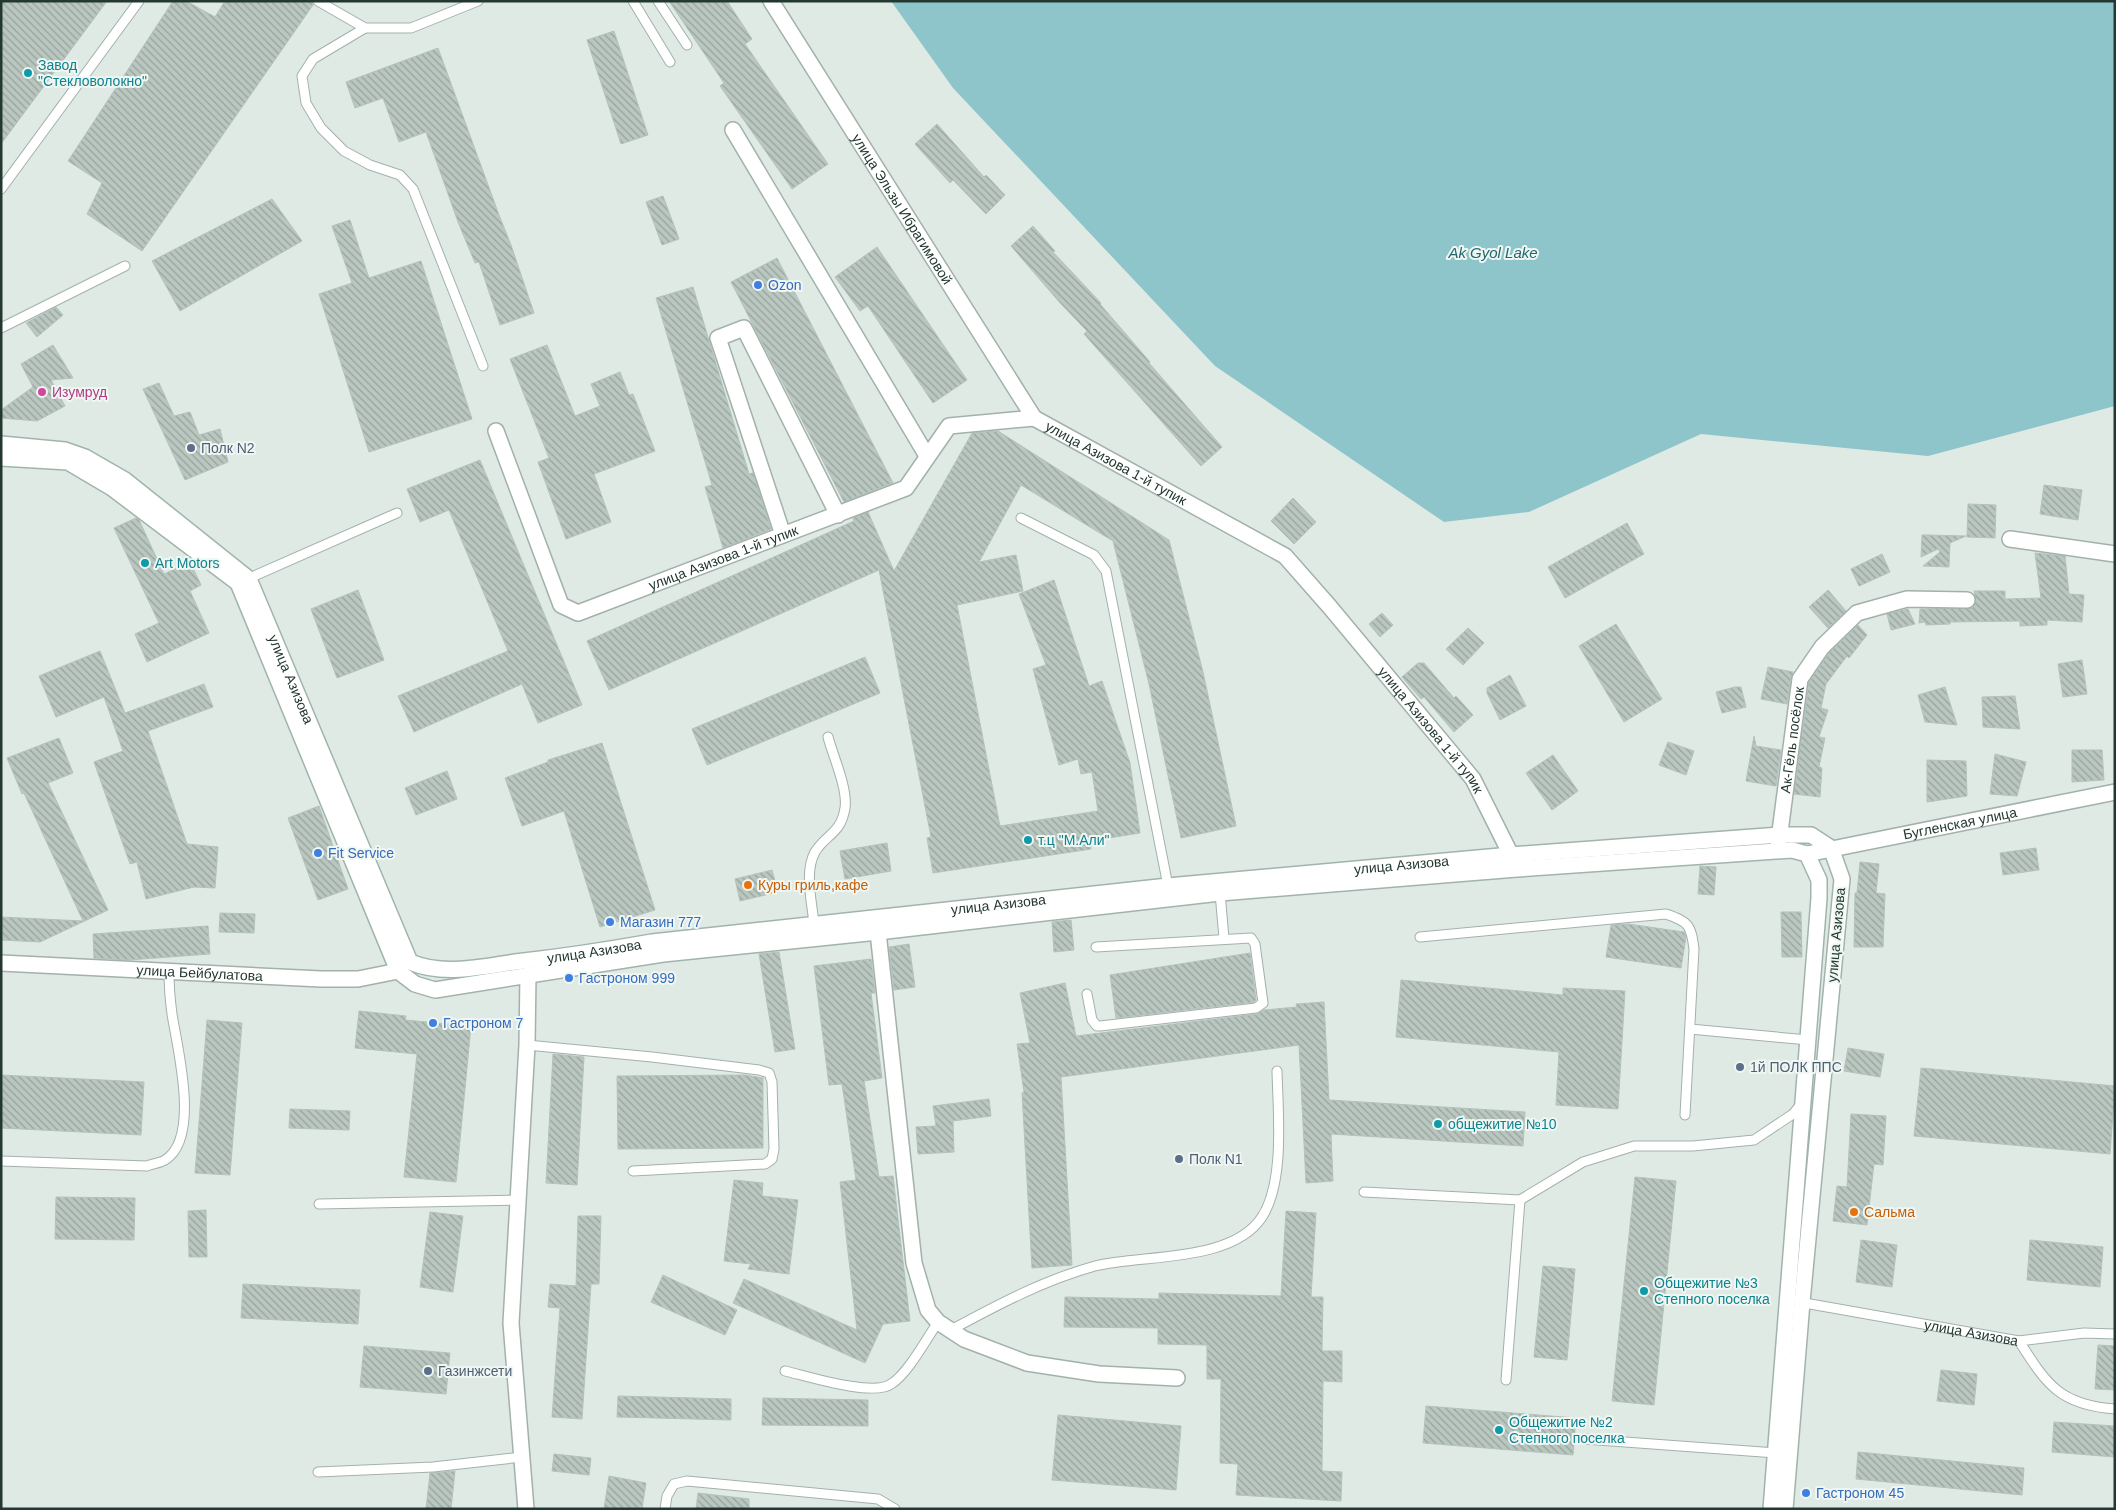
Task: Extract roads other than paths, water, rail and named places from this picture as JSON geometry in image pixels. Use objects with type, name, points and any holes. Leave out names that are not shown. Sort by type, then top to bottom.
[{"type":"main road","name":"улица Эльзы Ибрагимовой","points":[[771,1],[1034,418]]},
{"type":"main road","points":[[733,130],[927,456]]},
{"type":"main road","points":[[783,535],[718,338],[744,328],[838,515]]},
{"type":"main road","name":"улица Азизова 1-й тупик","points":[[496,432],[561,605],[578,613],[906,488],[949,426],[1034,418],[1285,556],[1473,779],[1511,855]]},
{"type":"main road","name":"улица Азизова","points":[[1,444],[65,450],[85,457],[125,480],[244,581],[410,962],[425,969],[454,970],[567,956],[652,942],[1168,886],[1511,855],[1780,835],[1811,835],[1832,848],[1842,879],[1802,1302],[1785,1509]]},
{"type":"main road","points":[[1,458],[68,462],[112,488],[244,581]]},
{"type":"main road","points":[[2010,539],[2115,554]]},
{"type":"main road","name":"улица Азизова","points":[[244,581],[398,971],[415,984],[435,990],[663,954],[1220,894],[1508,870],[1792,850],[1806,854],[1819,880],[1820,898],[1786,1299],[1771,1509]]},
{"type":"main road","name":"Ак-Гёль посёлок","points":[[1778,851],[1800,679],[1822,647],[1857,613],[1907,599],[1967,600]]},
{"type":"main road","name":"Бугленская улица","points":[[1806,854],[2115,792]]},
{"type":"main road","points":[[878,932],[914,1262],[928,1310],[944,1326],[964,1339],[1027,1363],[1099,1374],[1178,1378]]},
{"type":"main road","name":"улица Бейбулатова","points":[[1,963],[358,979],[398,971]]},
{"type":"main road","points":[[527,1505],[511,1323],[527,1045],[528,975]]},
{"type":"lane","points":[[1,190],[139,1]]},
{"type":"lane","points":[[318,1],[365,28],[412,28],[478,1]]},
{"type":"lane","points":[[633,1],[670,62]]},
{"type":"lane","points":[[658,1],[686,45]]},
{"type":"lane","points":[[365,28],[314,59],[302,76],[306,103],[321,128],[344,151],[370,165],[400,175],[413,189],[483,366]]},
{"type":"lane","points":[[1,328],[125,266]]},
{"type":"lane","points":[[244,581],[397,513]]},
{"type":"lane","points":[[1021,518],[1094,555],[1106,571],[1168,886]]},
{"type":"lane","points":[[814,924],[809,871],[815,851],[841,824],[845,806],[844,794],[828,737]]},
{"type":"lane","points":[[1220,894],[1224,938]]},
{"type":"lane","points":[[1420,937],[1666,914],[1683,920],[1692,930],[1694,949],[1685,1116]]},
{"type":"lane","points":[[1087,994],[1092,1020],[1097,1026],[1260,1006],[1263,998],[1254,940],[1247,937],[1096,947]]},
{"type":"lane","points":[[1,1161],[147,1166],[165,1161],[174,1151],[180,1140],[184,1120],[184,1081],[170,999],[169,972]]},
{"type":"lane","points":[[1690,1029],[1808,1040]]},
{"type":"lane","points":[[527,1045],[652,1056],[759,1070],[769,1073],[772,1082],[774,1149],[772,1159],[765,1164],[633,1171]]},
{"type":"lane","points":[[785,1371],[873,1389],[891,1385],[944,1326],[1016,1296],[1094,1267],[1127,1260],[1162,1259],[1214,1248],[1244,1236],[1262,1217],[1274,1187],[1279,1146],[1277,1071]]},
{"type":"lane","points":[[1364,1192],[1520,1200],[1583,1162],[1634,1146],[1693,1146],[1754,1140],[1793,1114],[1804,1101]]},
{"type":"lane","points":[[319,1204],[518,1200]]},
{"type":"lane","points":[[1506,1380],[1520,1200]]},
{"type":"lane","name":"улица Азизова","points":[[1786,1299],[2019,1341],[2043,1377],[2067,1398],[2092,1408],[2115,1409]]},
{"type":"lane","points":[[2019,1341],[2084,1333],[2115,1334]]},
{"type":"lane","points":[[1584,1439],[1776,1453]]},
{"type":"lane","points":[[318,1472],[433,1467],[522,1458]]},
{"type":"lane","points":[[666,1509],[667,1496],[674,1484],[688,1481],[878,1499],[895,1509]]},
{"type":"water","name":"Ak Gyol Lake","points":[[891,1],[2115,1],[2115,406],[1928,456],[1701,434],[1529,512],[1444,522],[1215,366],[953,88]]},
{"type":"place","name":"Завод \"Стекловолокно\"","points":[[28,73]]},
{"type":"place","name":"Ozon","points":[[758,285]]},
{"type":"place","name":"Изумруд","points":[[42,392]]},
{"type":"place","name":"Полк N2","points":[[191,448]]},
{"type":"place","name":"Art Motors","points":[[145,563]]},
{"type":"place","name":"т.ц \"М.Али\"","points":[[1028,840]]},
{"type":"place","name":"Fit Service","points":[[318,853]]},
{"type":"place","name":"Куры гриль,кафе","points":[[748,885]]},
{"type":"place","name":"Магазин 777","points":[[610,922]]},
{"type":"place","name":"Гастроном 999","points":[[569,978]]},
{"type":"place","name":"Гастроном 7","points":[[433,1023]]},
{"type":"place","name":"1й ПОЛК ППС","points":[[1740,1067]]},
{"type":"place","name":"общежитие №10","points":[[1438,1124]]},
{"type":"place","name":"Полк N1","points":[[1179,1159]]},
{"type":"place","name":"Сальма","points":[[1854,1212]]},
{"type":"place","name":"Общежитие №3 Степного поселка","points":[[1644,1291]]},
{"type":"place","name":"Газинжсети","points":[[428,1371]]},
{"type":"place","name":"Общежитие №2 Степного поселка","points":[[1499,1430]]},
{"type":"place","name":"Гастроном 45","points":[[1806,1493]]}]
